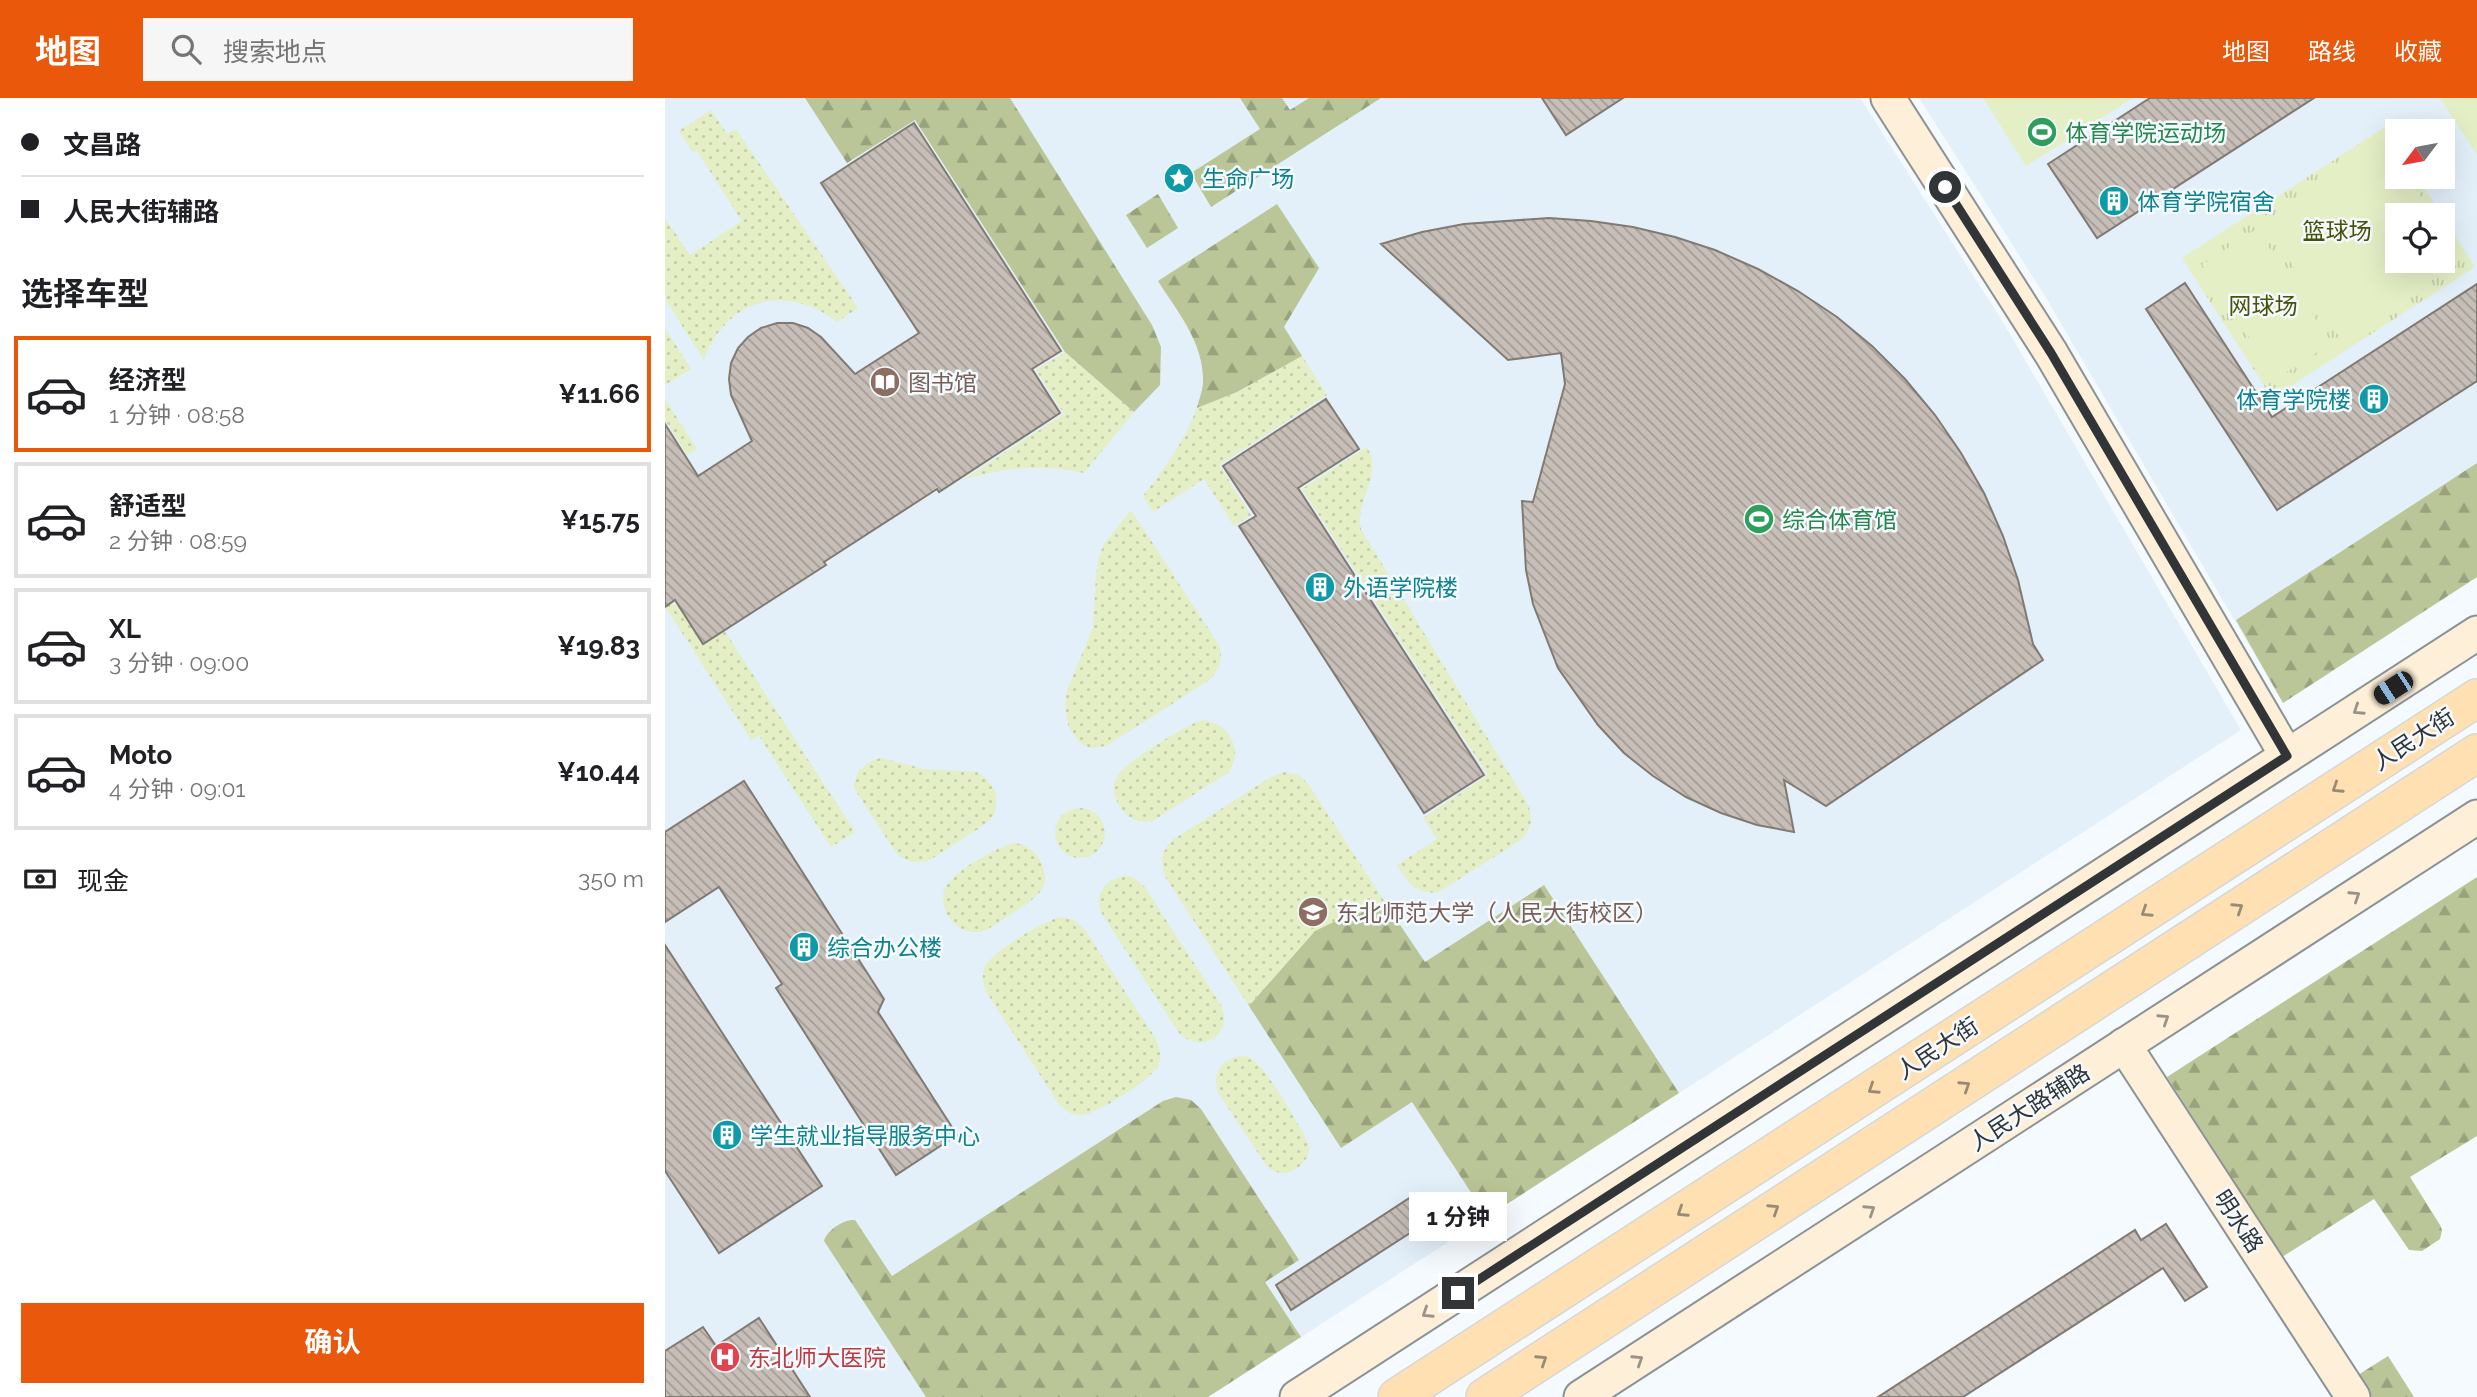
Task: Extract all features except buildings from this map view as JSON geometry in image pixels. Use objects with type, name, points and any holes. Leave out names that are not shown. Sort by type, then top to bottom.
[{"type":"main road","points":[[1888,98],[2051,353],[2287,756]]},
{"type":"main road","points":[[1297,1397],[2477,633]]},
{"type":"main road","name":"人民大街","points":[[1397,1397],[2477,698]]},
{"type":"main road","name":"人民大街","points":[[1485,1397],[2477,753]]},
{"type":"main road","name":"人民大路辅路","points":[[1581,1397],[2477,817]]},
{"type":"main road","name":"明水路","points":[[2124,1045],[2353,1397]]},
{"type":"shaded area","name":"东北师范大学（人民大街校区）","points":[[665,98],[1860,98],[2001,319],[2241,730],[1208,1397],[665,1397]]},
{"type":"shaded area","points":[[1919,98],[2477,98],[2477,577],[2283,703],[2045,296]]},
{"type":"green space","points":[[805,98],[1010,98],[1152,325],[1161,347],[1160,385],[1134,412],[1065,352],[915,120],[847,163]]},
{"type":"green space","points":[[1240,98],[1282,98],[1290,110],[1309,98],[1381,98],[1211,207],[1191,173],[1260,129]]},
{"type":"green space","name":"体育学院运动场","points":[[1983,98],[2133,98],[2026,166]]},
{"type":"green space","points":[[2440,98],[2477,98],[2477,155],[2455,119]]},
{"type":"green space","points":[[711,110],[727,134],[736,129],[858,308],[837,322],[797,302],[778,300],[759,303],[742,311],[727,323],[714,339],[704,360],[665,299],[665,218],[690,255],[742,221],[697,151],[693,153],[679,131]]},
{"type":"green space","points":[[2385,127],[2385,189],[2425,189],[2434,203],[2385,203],[2385,273],[2455,273],[2455,236],[2475,267],[2272,398],[2182,258]]},
{"type":"green space","name":"篮球场","points":[[2385,147],[2385,189],[2416,189],[2425,203],[2385,203],[2385,273],[2433,273],[2338,335],[2266,224]]},
{"type":"green space","points":[[1158,194],[1178,228],[1147,248],[1126,215]]},
{"type":"green space","points":[[1277,204],[1319,268],[1284,327],[1302,356],[1237,392],[1197,408],[1203,381],[1199,354],[1188,328],[1158,281]]},
{"type":"green space","name":"网球场","points":[[2257,229],[2331,343],[2276,379],[2202,265]]},
{"type":"green space","points":[[665,328],[691,369],[665,385]]},
{"type":"green space","points":[[1065,352],[1134,412],[1084,473],[1053,468],[1023,468],[963,480],[1064,414],[1036,370]]},
{"type":"green space","points":[[1302,356],[1327,395],[1219,465],[1251,515],[1234,526],[1204,479],[1153,512],[1143,496],[1173,454],[1197,408],[1237,392]]},
{"type":"green space","points":[[665,399],[697,449],[687,455],[665,420]]},
{"type":"green space","points":[[1367,447],[1372,468],[1361,508],[1361,529],[1527,803],[1531,814],[1531,824],[1519,841],[1439,892],[1419,890],[1397,865],[1437,839],[1423,818],[1488,775],[1302,489]]},
{"type":"green space","points":[[2477,463],[2477,577],[2283,703],[2236,620]]},
{"type":"green space","points":[[1131,510],[1219,645],[1221,660],[1218,669],[1208,681],[1106,746],[1092,748],[1079,742],[1068,725],[1065,705],[1067,690],[1093,628],[1099,556],[1104,544]]},
{"type":"green space","points":[[665,602],[717,619],[855,832],[831,847],[759,736],[751,740],[665,606]]},
{"type":"green space","points":[[1203,720],[1220,726],[1231,739],[1235,755],[1229,772],[1153,821],[1137,821],[1127,815],[1115,795],[1117,776],[1157,745]]},
{"type":"green space","points":[[882,758],[924,769],[977,772],[987,779],[996,793],[994,815],[984,825],[927,861],[912,862],[899,856],[854,788],[858,772],[871,761]]},
{"type":"green space","points":[[1284,772],[1299,775],[1309,785],[1390,910],[1366,911],[1315,931],[1249,1006],[1166,878],[1162,867],[1163,857],[1166,848],[1174,839],[1271,777]]},
{"type":"green space","points":[[1080,808],[1098,815],[1105,833],[1098,851],[1080,858],[1062,851],[1055,833],[1062,815]]},
{"type":"green space","points":[[1013,843],[1028,848],[1039,859],[1045,877],[1040,892],[986,930],[968,931],[959,927],[952,921],[944,905],[946,886],[957,874],[976,861]]},
{"type":"green space","points":[[1133,877],[1144,886],[1221,1005],[1223,1025],[1213,1038],[1197,1042],[1179,1033],[1102,914],[1099,900],[1103,888],[1113,880]]},
{"type":"green space","points":[[2477,877],[2477,1136],[2410,1177],[2440,1225],[2440,1239],[2422,1251],[2409,1250],[2374,1199],[2282,1257],[2167,1077]]},
{"type":"green space","points":[[1544,885],[1679,1093],[1487,1217],[1412,1102],[1341,1148],[1249,1006],[1315,931],[1340,919],[1366,911],[1390,910],[1425,962]]},
{"type":"green space","points":[[1060,917],[1074,920],[1085,930],[1156,1039],[1160,1052],[1158,1066],[1146,1079],[1110,1103],[1081,1115],[1068,1112],[1058,1103],[987,993],[983,980],[985,966],[998,953],[1032,930]]},
{"type":"green space","points":[[1243,1056],[1254,1060],[1262,1069],[1287,1105],[1307,1142],[1309,1152],[1306,1158],[1291,1172],[1281,1173],[1268,1168],[1219,1094],[1216,1080],[1220,1068],[1229,1060]]},
{"type":"green space","points":[[1176,1097],[1191,1100],[1201,1109],[1299,1260],[1265,1282],[1301,1337],[1208,1397],[926,1397],[824,1241],[832,1229],[841,1223],[855,1220],[892,1276],[1163,1101]]},
{"type":"green space","points":[[2388,1356],[2414,1397],[2372,1397],[2358,1375]]},
{"type":"place","name":"体育学院运动场","points":[[2042,132]]},
{"type":"place","name":"生命广场","points":[[1179,178]]},
{"type":"place","name":"体育学院宿舍","points":[[2114,201]]},
{"type":"place","name":"图书馆","points":[[885,382]]},
{"type":"place","name":"体育学院楼","points":[[2374,399]]},
{"type":"place","name":"综合体育馆","points":[[1759,519]]},
{"type":"place","name":"外语学院楼","points":[[1320,587]]},
{"type":"place","name":"东北师范大学（人民大街校区）","points":[[1313,912]]},
{"type":"place","name":"综合办公楼","points":[[804,947]]},
{"type":"place","name":"学生就业指导服务中心","points":[[727,1135]]},
{"type":"place","name":"东北师大医院","points":[[725,1357]]},
{"type":"route","points":[[1458,1293],[2287,756],[2051,353],[1945,187]]}]
